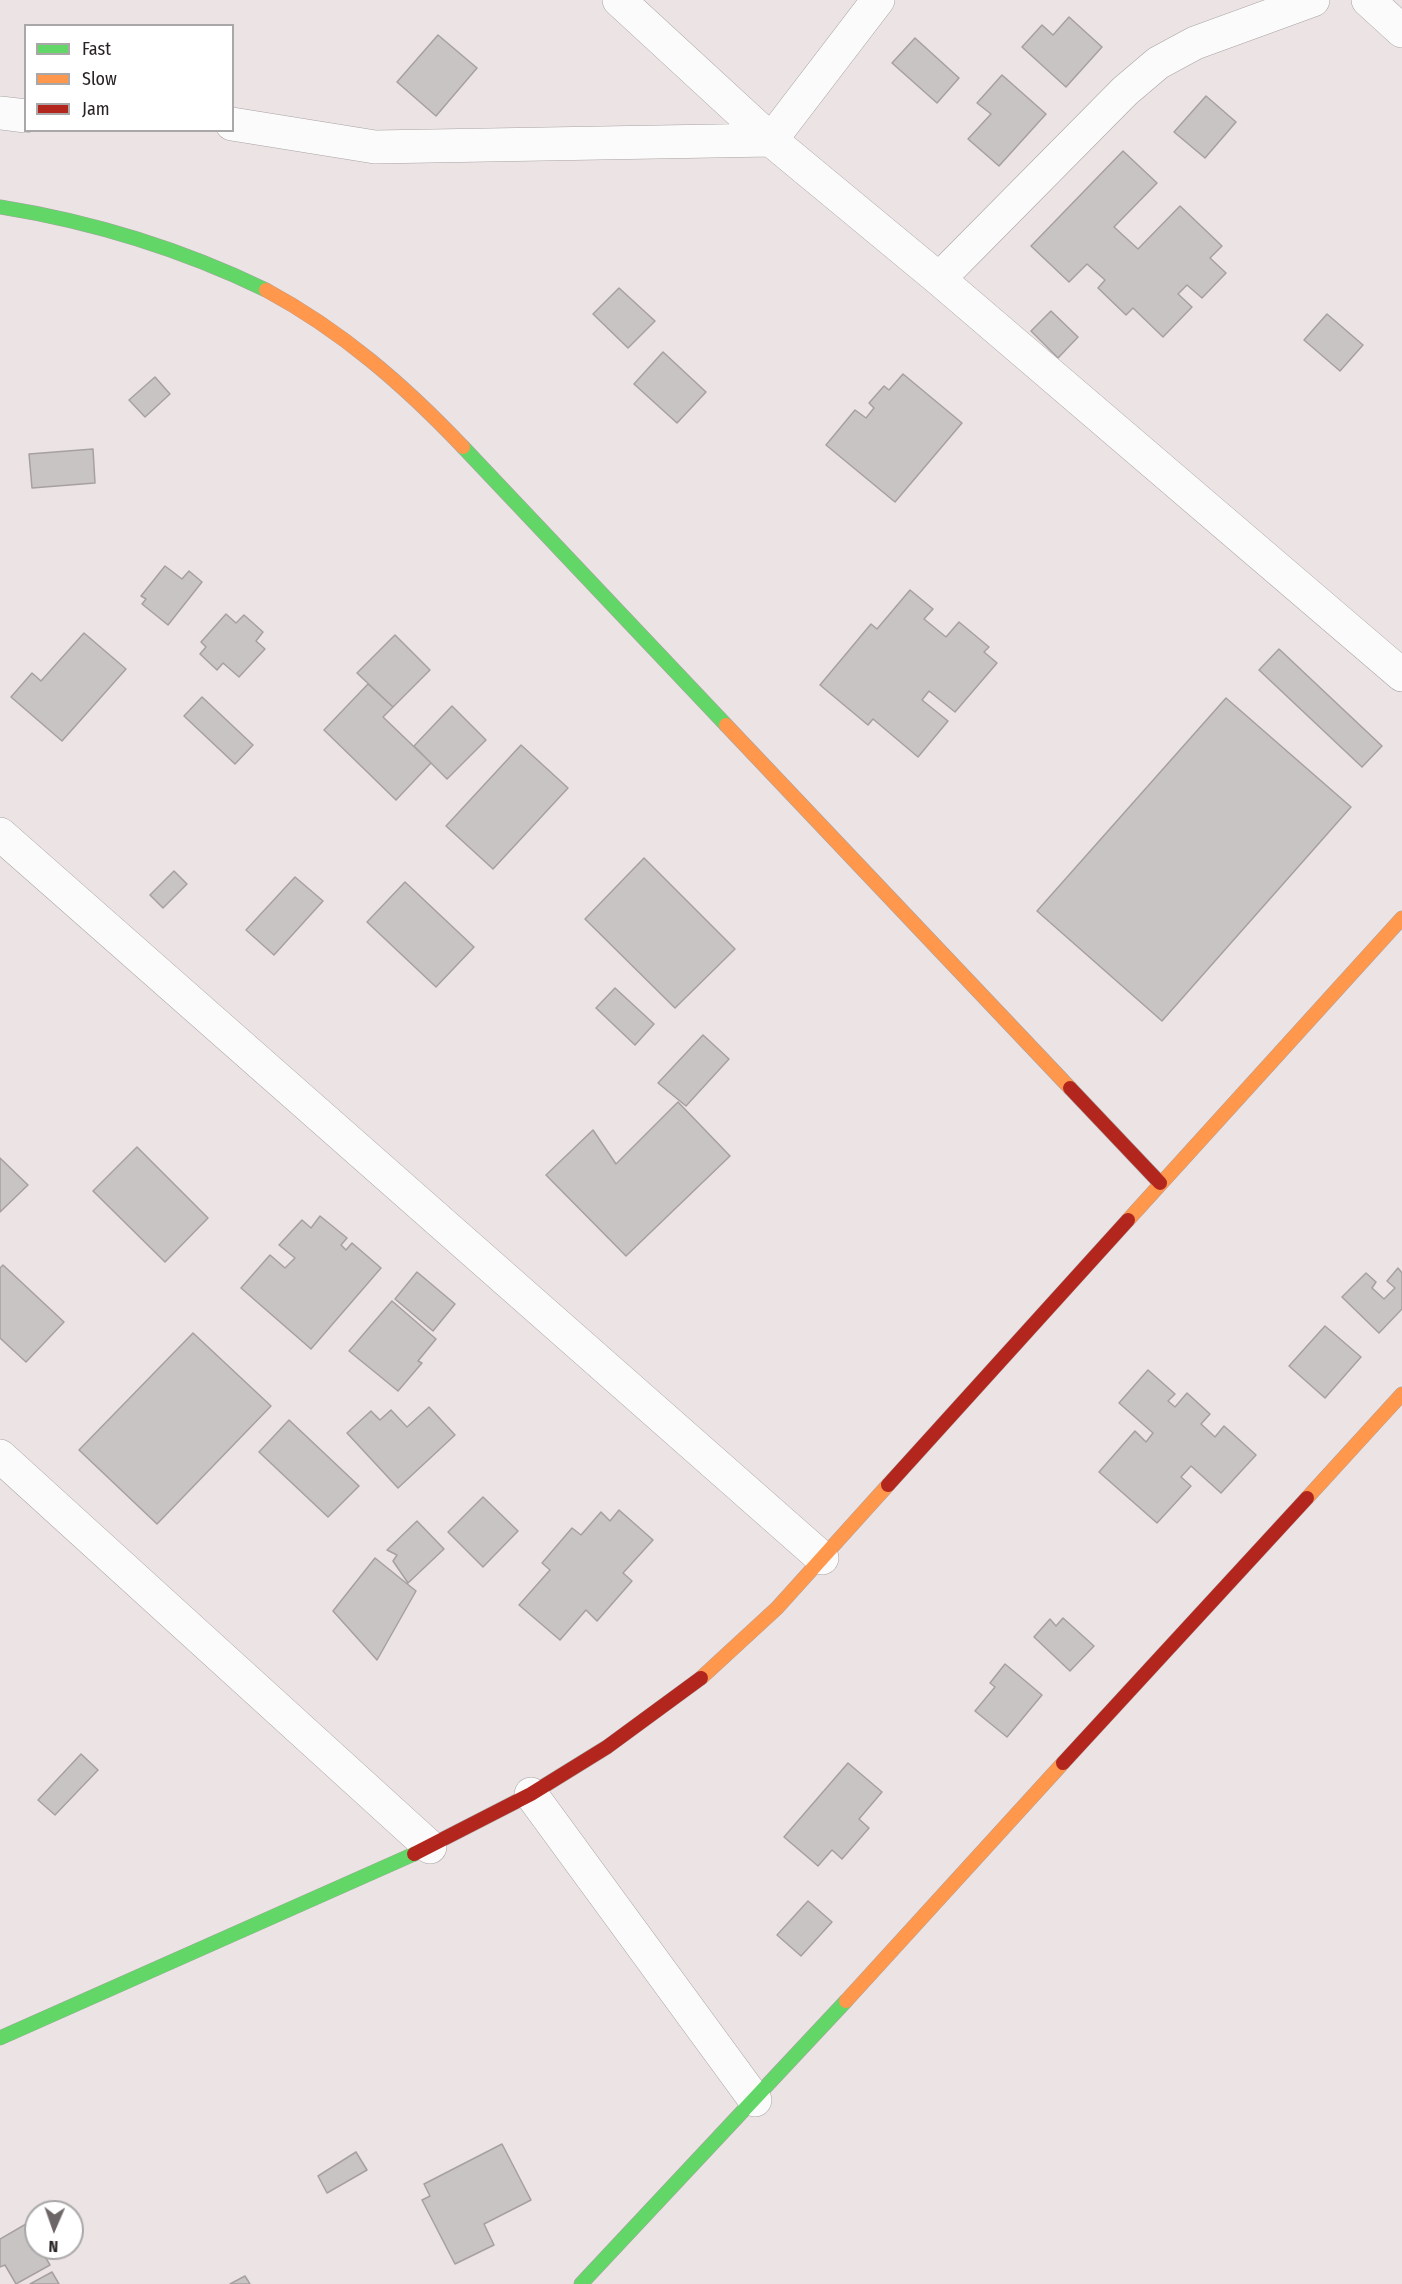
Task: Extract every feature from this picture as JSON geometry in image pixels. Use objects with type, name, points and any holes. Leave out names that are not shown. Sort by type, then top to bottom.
[{"type":"street","points":[[619,0],[771,140],[939,279],[1402,675]]},
{"type":"street","points":[[771,140],[878,0]]},
{"type":"street","points":[[939,279],[1125,91],[1158,63],[1195,43],[1313,0]]},
{"type":"street","points":[[1368,0],[1402,31]]},
{"type":"street","points":[[0,113],[24,116]]},
{"type":"street","points":[[234,124],[375,147],[771,140]]},
{"type":"street","points":[[0,207],[55,214],[172,247],[257,285],[350,342],[440,423],[1160,1183]]},
{"type":"street","points":[[0,834],[822,1558]]},
{"type":"street","points":[[0,2038],[430,1847],[531,1794],[607,1747],[690,1688],[777,1608],[1402,918]]},
{"type":"street","points":[[581,2284],[1398,1408]]},
{"type":"street","points":[[0,1456],[430,1847]]},
{"type":"street","points":[[531,1794],[755,2100]]},
{"type":"building","points":[[1069,17],[1102,47],[1066,87],[1022,47],[1042,25],[1053,35]]},
{"type":"building","points":[[438,35],[477,68],[436,116],[397,82]]},
{"type":"building","points":[[915,38],[959,78],[937,103],[892,63]]},
{"type":"building","points":[[1002,75],[1046,114],[999,166],[968,139],[991,114],[977,103]]},
{"type":"building","points":[[1206,96],[1236,122],[1205,158],[1174,132]]},
{"type":"building","points":[[1123,151],[1157,183],[1114,227],[1138,249],[1180,206],[1222,246],[1210,258],[1226,273],[1202,298],[1187,285],[1178,294],[1192,307],[1163,337],[1133,308],[1126,315],[1098,288],[1105,280],[1087,264],[1069,282],[1031,246]]},
{"type":"building","points":[[619,288],[655,321],[628,348],[593,314]]},
{"type":"building","points":[[1051,311],[1078,337],[1058,358],[1031,331]]},
{"type":"building","points":[[1327,314],[1363,345],[1340,371],[1304,340]]},
{"type":"building","points":[[663,352],[706,392],[677,423],[634,384]]},
{"type":"building","points":[[903,374],[962,423],[895,502],[826,445],[855,410],[866,418],[874,408],[869,403],[884,386],[889,390]]},
{"type":"building","points":[[155,377],[170,394],[145,417],[129,400]]},
{"type":"building","points":[[93,449],[95,483],[32,488],[29,454]]},
{"type":"building","points":[[165,566],[182,579],[189,571],[202,582],[168,625],[142,604],[146,599],[141,596]]},
{"type":"building","points":[[910,590],[933,609],[924,619],[946,637],[959,622],[989,647],[984,652],[997,663],[955,712],[929,691],[922,700],[948,721],[918,757],[873,719],[868,725],[820,685],[871,624],[877,629]]},
{"type":"building","points":[[226,614],[236,623],[244,615],[263,632],[256,641],[265,649],[239,677],[223,663],[217,670],[200,654],[206,647],[201,642]]},
{"type":"building","points":[[84,633],[126,669],[62,741],[11,697],[32,673],[41,681]]},
{"type":"building","points":[[395,635],[430,670],[393,707],[357,673]]},
{"type":"building","points":[[1279,649],[1382,746],[1362,767],[1259,670]]},
{"type":"building","points":[[368,684],[393,707],[383,717],[431,763],[396,800],[324,730]]},
{"type":"building","points":[[202,697],[253,745],[235,764],[184,716]]},
{"type":"building","points":[[1226,698],[1351,807],[1162,1021],[1037,911]]},
{"type":"building","points":[[452,706],[486,740],[447,779],[414,746]]},
{"type":"building","points":[[521,745],[568,788],[493,869],[446,826]]},
{"type":"building","points":[[644,858],[735,949],[675,1008],[585,919]]},
{"type":"building","points":[[174,871],[187,884],[163,908],[150,895]]},
{"type":"building","points":[[295,877],[323,901],[274,955],[246,930]]},
{"type":"building","points":[[405,882],[474,947],[436,987],[367,922]]},
{"type":"building","points":[[615,988],[654,1024],[635,1045],[596,1008]]},
{"type":"building","points":[[703,1035],[729,1059],[686,1106],[658,1083]]},
{"type":"building","points":[[678,1102],[730,1156],[626,1256],[546,1175],[593,1130],[616,1164]]},
{"type":"building","points":[[137,1147],[208,1218],[165,1262],[93,1191]]},
{"type":"building","points":[[0,1158],[28,1185],[0,1212]]},
{"type":"building","points":[[320,1216],[347,1238],[341,1245],[346,1250],[352,1243],[381,1268],[311,1349],[241,1288],[270,1255],[285,1268],[295,1258],[279,1245],[302,1220],[311,1228]]},
{"type":"building","points":[[3,1265],[64,1322],[26,1362],[0,1338],[0,1268]]},
{"type":"building","points":[[1398,1268],[1402,1273],[1402,1309],[1379,1333],[1342,1297],[1366,1273],[1376,1282],[1372,1288],[1384,1299],[1395,1288],[1387,1281]]},
{"type":"building","points":[[417,1272],[455,1304],[433,1331],[395,1299]]},
{"type":"building","points":[[392,1301],[436,1339],[418,1361],[422,1363],[398,1391],[349,1351]]},
{"type":"building","points":[[1325,1326],[1361,1357],[1325,1398],[1289,1366]]},
{"type":"building","points":[[193,1333],[271,1406],[157,1524],[79,1450]]},
{"type":"building","points":[[1148,1370],[1175,1394],[1168,1401],[1175,1407],[1187,1393],[1210,1414],[1201,1424],[1215,1437],[1224,1426],[1256,1455],[1221,1493],[1191,1466],[1181,1477],[1191,1486],[1157,1523],[1099,1472],[1135,1431],[1146,1442],[1153,1433],[1119,1403]]},
{"type":"building","points":[[429,1407],[455,1435],[398,1488],[347,1433],[371,1411],[380,1420],[391,1410],[407,1427]]},
{"type":"building","points":[[289,1420],[359,1486],[328,1517],[259,1452]]},
{"type":"building","points":[[483,1497],[518,1531],[483,1567],[448,1532]]},
{"type":"building","points":[[619,1510],[653,1540],[623,1573],[632,1581],[597,1621],[586,1610],[560,1640],[519,1605],[550,1570],[542,1563],[572,1528],[581,1535],[601,1512],[610,1521]]},
{"type":"building","points":[[417,1521],[444,1549],[408,1583],[393,1561],[397,1555],[387,1550]]},
{"type":"building","points":[[375,1558],[416,1591],[377,1660],[333,1611]]},
{"type":"building","points":[[1063,1618],[1094,1646],[1070,1671],[1034,1637],[1050,1619],[1056,1626]]},
{"type":"building","points":[[1005,1664],[1042,1695],[1007,1737],[975,1711],[995,1687],[990,1683]]},
{"type":"building","points":[[81,1754],[98,1770],[55,1815],[38,1800]]},
{"type":"building","points":[[848,1763],[882,1792],[859,1819],[869,1828],[842,1859],[832,1850],[818,1866],[784,1837]]},
{"type":"building","points":[[808,1901],[832,1922],[801,1956],[777,1935]]},
{"type":"building","points":[[502,2144],[531,2200],[484,2224],[494,2245],[455,2264],[422,2200],[430,2196],[424,2184]]},
{"type":"building","points":[[356,2152],[367,2170],[327,2193],[318,2176]]},
{"type":"building","points":[[24,2225],[24,2260],[47,2260],[50,2265],[16,2284],[5,2265],[0,2267],[0,2239]]},
{"type":"building","points":[[52,2272],[59,2284],[30,2284]]},
{"type":"building","points":[[245,2276],[250,2284],[230,2284]]},
{"type":"traffic: fast","points":[[0,207],[35,213],[136,239],[202,262],[266,290]]},
{"type":"traffic: fast","points":[[463,447],[726,725]]},
{"type":"traffic: fast","points":[[0,2038],[414,1854]]},
{"type":"traffic: fast","points":[[581,2284],[846,2001]]},
{"type":"traffic: slow","points":[[266,290],[346,341],[395,381],[463,447]]},
{"type":"traffic: slow","points":[[726,725],[1070,1088]]},
{"type":"traffic: slow","points":[[1128,1220],[1402,918]]},
{"type":"traffic: slow","points":[[1307,1498],[1402,1394]]},
{"type":"traffic: slow","points":[[701,1678],[777,1608],[888,1485]]},
{"type":"traffic: slow","points":[[846,2001],[1063,1763]]},
{"type":"traffic: jam","points":[[1070,1088],[1160,1183]]},
{"type":"traffic: jam","points":[[888,1485],[1128,1220]]},
{"type":"traffic: jam","points":[[1063,1763],[1307,1498]]},
{"type":"traffic: jam","points":[[414,1854],[531,1794],[607,1747],[701,1678]]}]
